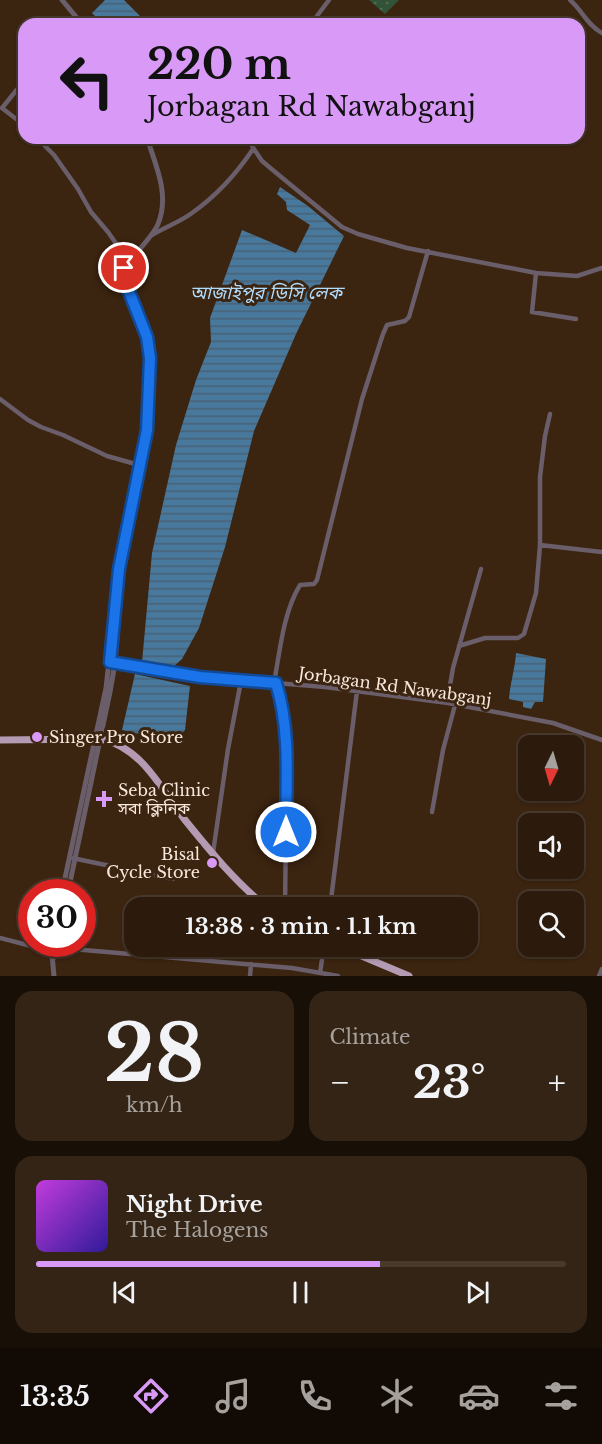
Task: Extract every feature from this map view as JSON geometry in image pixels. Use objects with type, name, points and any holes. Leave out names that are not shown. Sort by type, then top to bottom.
[{"type":"highway","points":[[0,740],[98,739],[110,741],[129,751],[147,766],[186,821],[255,897]]},
{"type":"highway","points":[[364,957],[409,976]]},
{"type":"street","points":[[62,0],[75,18]]},
{"type":"street","points":[[316,18],[329,0]]},
{"type":"street","points":[[570,0],[578,7],[584,18]]},
{"type":"street","points":[[585,19],[602,33]]},
{"type":"street","points":[[18,89],[1,110],[18,121]]},
{"type":"street","points":[[43,144],[54,155],[91,212],[129,262]]},
{"type":"street","points":[[66,879],[81,818],[113,662],[119,569],[147,430],[150,358],[147,337],[128,289],[124,268],[158,225],[164,194],[149,144]]},
{"type":"street","points":[[148,238],[191,214],[207,201],[240,168],[252,144]]},
{"type":"street","points":[[254,144],[262,161],[342,227],[358,234],[536,273],[577,276],[602,268]]},
{"type":"street","points":[[285,897],[287,743],[282,701],[275,683],[290,610],[300,585],[314,584],[317,580],[362,399],[382,334],[387,325],[405,321],[409,317],[428,251]]},
{"type":"street","points":[[536,273],[532,312],[576,319]]},
{"type":"street","points":[[0,399],[41,427],[107,456],[139,465]]},
{"type":"street","points":[[459,646],[485,638],[518,638],[524,634],[536,593],[540,545],[540,477],[550,414]]},
{"type":"street","points":[[540,545],[602,552]]},
{"type":"street","points":[[447,703],[459,646],[481,569]]},
{"type":"street","name":"Jorbagan Rd Nawabganj","points":[[113,662],[200,677],[357,691],[447,703],[553,723],[602,740]]},
{"type":"street","points":[[213,853],[241,681]]},
{"type":"street","points":[[331,897],[357,691]]},
{"type":"street","points":[[432,812],[443,750],[455,705]]},
{"type":"street","points":[[72,858],[172,879]]},
{"type":"street","points":[[70,879],[72,858]]},
{"type":"street","points":[[0,938],[18,944]]},
{"type":"street","points":[[96,951],[250,964],[338,976]]},
{"type":"street","points":[[53,957],[54,976]]},
{"type":"street","points":[[320,973],[322,957]]},
{"type":"street","points":[[250,964],[250,976]]},
{"type":"street","points":[[599,976],[602,969]]},
{"type":"green space","points":[[369,0],[399,0],[385,14]]},
{"type":"water","points":[[105,0],[124,0],[142,18],[97,18],[92,13]]},
{"type":"water","name":"আজাইপুর ডিসি লেক","points":[[280,187],[308,206],[344,236],[296,334],[254,431],[225,547],[199,628],[182,659],[173,667],[142,662],[152,553],[176,445],[196,380],[211,342],[210,318],[242,230],[296,253],[310,225],[287,210],[286,202],[277,194]]},
{"type":"water","points":[[516,653],[546,659],[543,702],[535,702],[531,709],[523,707],[523,702],[509,699]]},
{"type":"water","points":[[135,674],[190,686],[185,730],[175,742],[122,730]]},
{"type":"place","name":"Singer Pro Store","points":[[37,737]]},
{"type":"place","name":"Seba Clinic সবা ক্লিনিক","points":[[104,799]]},
{"type":"place","name":"Bisal Cycle Store","points":[[212,863]]},
{"type":"route","points":[[124,268],[128,289],[147,337],[150,358],[147,430],[119,569],[110,662],[200,677],[276,683],[282,701],[287,743],[286,832]]}]
